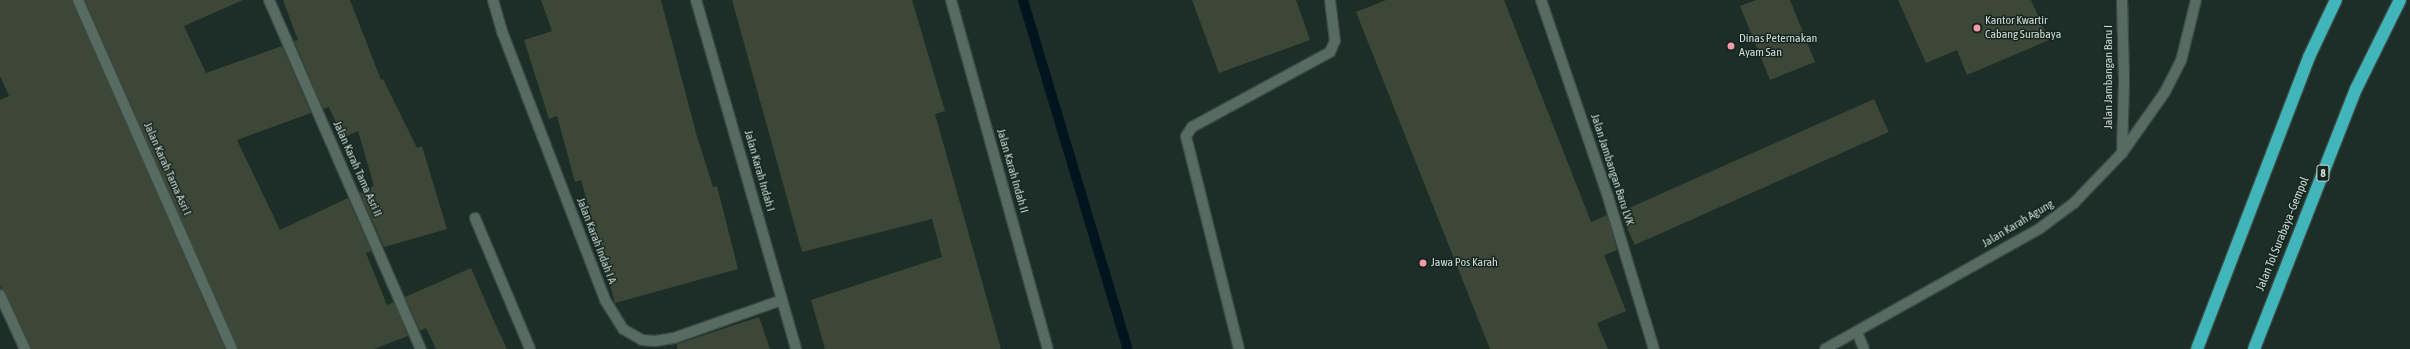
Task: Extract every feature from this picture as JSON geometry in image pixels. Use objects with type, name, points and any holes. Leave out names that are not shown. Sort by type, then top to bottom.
[{"type":"highway","points":[[2197,349],[2309,57],[2336,0]]},
{"type":"highway","name":"Jalan Tol Surabaya–Gempol","points":[[2254,349],[2356,89],[2400,0]]},
{"type":"street","name":"Jalan Karah Tama Asri I","points":[[78,0],[232,349]]},
{"type":"street","name":"Jalan Karah Tama Asri II","points":[[269,0],[421,349]]},
{"type":"street","name":"Jalan Karah Indah I A","points":[[493,0],[605,300],[623,329],[642,340],[655,341],[674,338],[782,300]]},
{"type":"street","name":"Jalan Karah Indah I","points":[[696,0],[796,349]]},
{"type":"street","name":"Jalan Karah Indah II","points":[[951,0],[1048,349]]},
{"type":"street","points":[[1239,349],[1186,136],[1192,127],[1330,52],[1335,41],[1330,0]]},
{"type":"street","name":"Jalan Jambangan Baru LVK","points":[[1541,0],[1608,197],[1654,349]]},
{"type":"street","name":"Jalan Jambangan Baru I","points":[[2122,0],[2124,80],[2122,153]]},
{"type":"street","name":"Jalan Karah Agung","points":[[1825,349],[2049,222],[2074,203],[2122,153],[2165,92],[2181,60],[2196,0]]},
{"type":"street","points":[[475,218],[530,349]]},
{"type":"street","points":[[0,295],[25,349]]},
{"type":"street","points":[[1857,332],[1864,349]]},
{"type":"building","points":[[0,0],[72,0],[225,349],[31,349],[0,286],[0,100],[9,96],[0,76]]},
{"type":"building","points":[[85,0],[243,0],[184,26],[206,73],[282,46],[311,113],[237,140],[280,230],[348,198],[371,251],[366,253],[387,305],[394,302],[408,336],[374,349],[238,349]]},
{"type":"building","points":[[283,0],[350,0],[381,80],[383,79],[417,148],[422,146],[447,229],[384,247],[360,193],[374,186],[358,131],[343,138],[329,107],[323,109],[294,41],[298,40]]},
{"type":"building","points":[[541,0],[661,0],[696,133],[713,187],[717,186],[738,269],[615,303],[581,180],[575,182],[557,116],[549,119],[524,40],[552,31]]},
{"type":"building","points":[[732,0],[912,0],[945,111],[935,114],[1001,349],[825,349],[811,300],[942,257],[932,219],[802,252]]},
{"type":"building","points":[[1192,0],[1296,0],[1310,40],[1219,73]]},
{"type":"building","points":[[1386,0],[1504,0],[1591,222],[1607,215],[1617,250],[1604,255],[1626,311],[1597,323],[1608,349],[1490,349],[1356,12]]},
{"type":"building","points":[[1756,0],[1790,0],[1815,62],[1770,80],[1740,6]]},
{"type":"building","name":"Kantor Kwartir Cabang Surabaya","points":[[1898,0],[2031,0],[2049,40],[1967,75],[1957,50],[1926,63]]},
{"type":"building","points":[[1874,99],[1889,132],[1635,245],[1620,212]]},
{"type":"building","points":[[471,268],[507,349],[436,349],[426,328],[420,331],[405,297]]},
{"type":"building","points":[[759,317],[770,349],[677,349],[677,344]]},
{"type":"waterway","points":[[1023,0],[1128,349]]},
{"type":"place","name":"Kantor Kwartir Cabang Surabaya","points":[[1977,28]]},
{"type":"place","name":"Dinas Peternakan Ayam San","points":[[1731,46]]},
{"type":"place","name":"Jawa Pos Karah","points":[[1423,263]]}]
